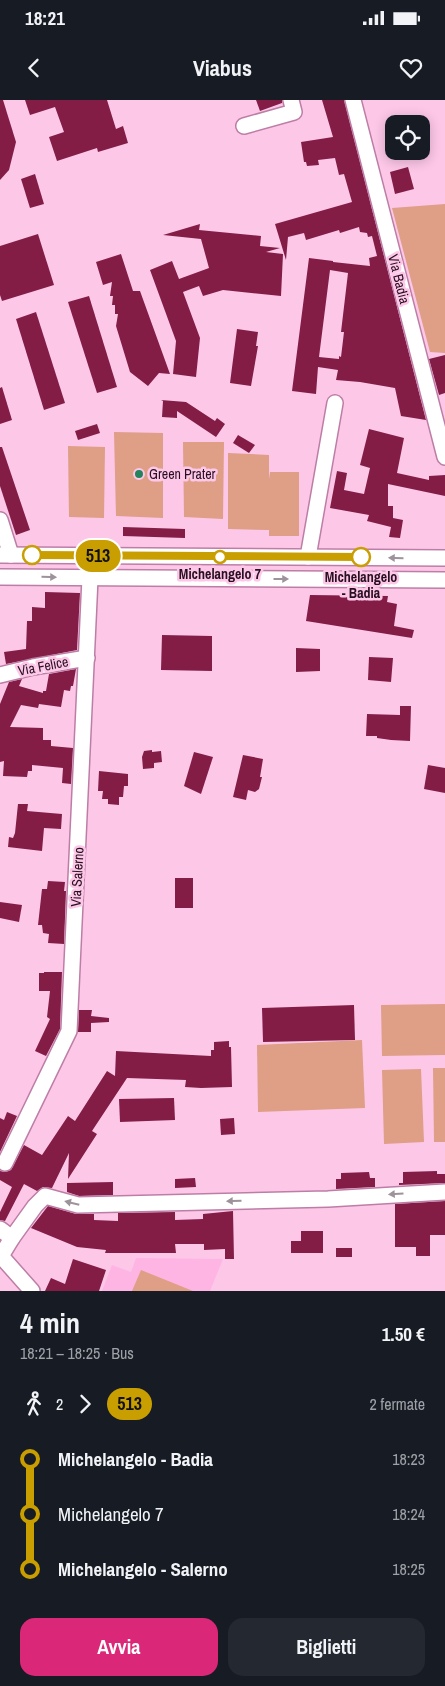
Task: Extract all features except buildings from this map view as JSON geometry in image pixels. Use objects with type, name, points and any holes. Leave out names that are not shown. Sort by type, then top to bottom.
[{"type":"street","points":[[244,126],[294,112],[291,100]]},
{"type":"street","name":"Via Badia","points":[[353,100],[445,457]]},
{"type":"street","points":[[308,557],[336,403]]},
{"type":"street","points":[[0,520],[6,555],[445,558]]},
{"type":"street","points":[[193,556],[194,579]]},
{"type":"street","points":[[0,577],[445,580]]},
{"type":"street","name":"Via Salerno","points":[[2,1168],[69,1031],[90,578]]},
{"type":"street","name":"Via Felice","points":[[0,675],[87,658]]},
{"type":"street","points":[[32,1291],[0,1256],[6,1233],[45,1196],[78,1205],[328,1199],[445,1192]]},
{"type":"shaded area","points":[[445,204],[445,353],[430,352],[392,208]]},
{"type":"shaded area","name":"Green Prater","points":[[114,432],[163,433],[163,518],[116,516]]},
{"type":"shaded area","name":"Green Prater","points":[[183,442],[224,442],[223,519],[184,517]]},
{"type":"shaded area","points":[[68,446],[105,447],[104,518],[69,517]]},
{"type":"shaded area","name":"Green Prater","points":[[228,453],[269,455],[269,479],[270,472],[299,472],[299,536],[269,536],[269,530],[228,529]]},
{"type":"shaded area","points":[[445,1004],[445,1055],[382,1056],[381,1005]]},
{"type":"shaded area","points":[[362,1040],[365,1108],[258,1112],[257,1045]]},
{"type":"shaded area","points":[[433,1068],[445,1068],[445,1142],[434,1142]]},
{"type":"shaded area","points":[[421,1069],[424,1142],[384,1144],[382,1070]]},
{"type":"shaded area","points":[[136,1258],[223,1259],[210,1291],[102,1291],[112,1265],[131,1272]]},
{"type":"shaded area","points":[[141,1270],[193,1291],[132,1291]]},
{"type":"bus line","name":"513","points":[[32,555],[361,557]]},
{"type":"place","name":"Green Prater","points":[[139,474]]},
{"type":"place","name":"Michelangelo 7","points":[[220,557]]},
{"type":"place","name":"Michelangelo - Badia","points":[[361,557]]}]
